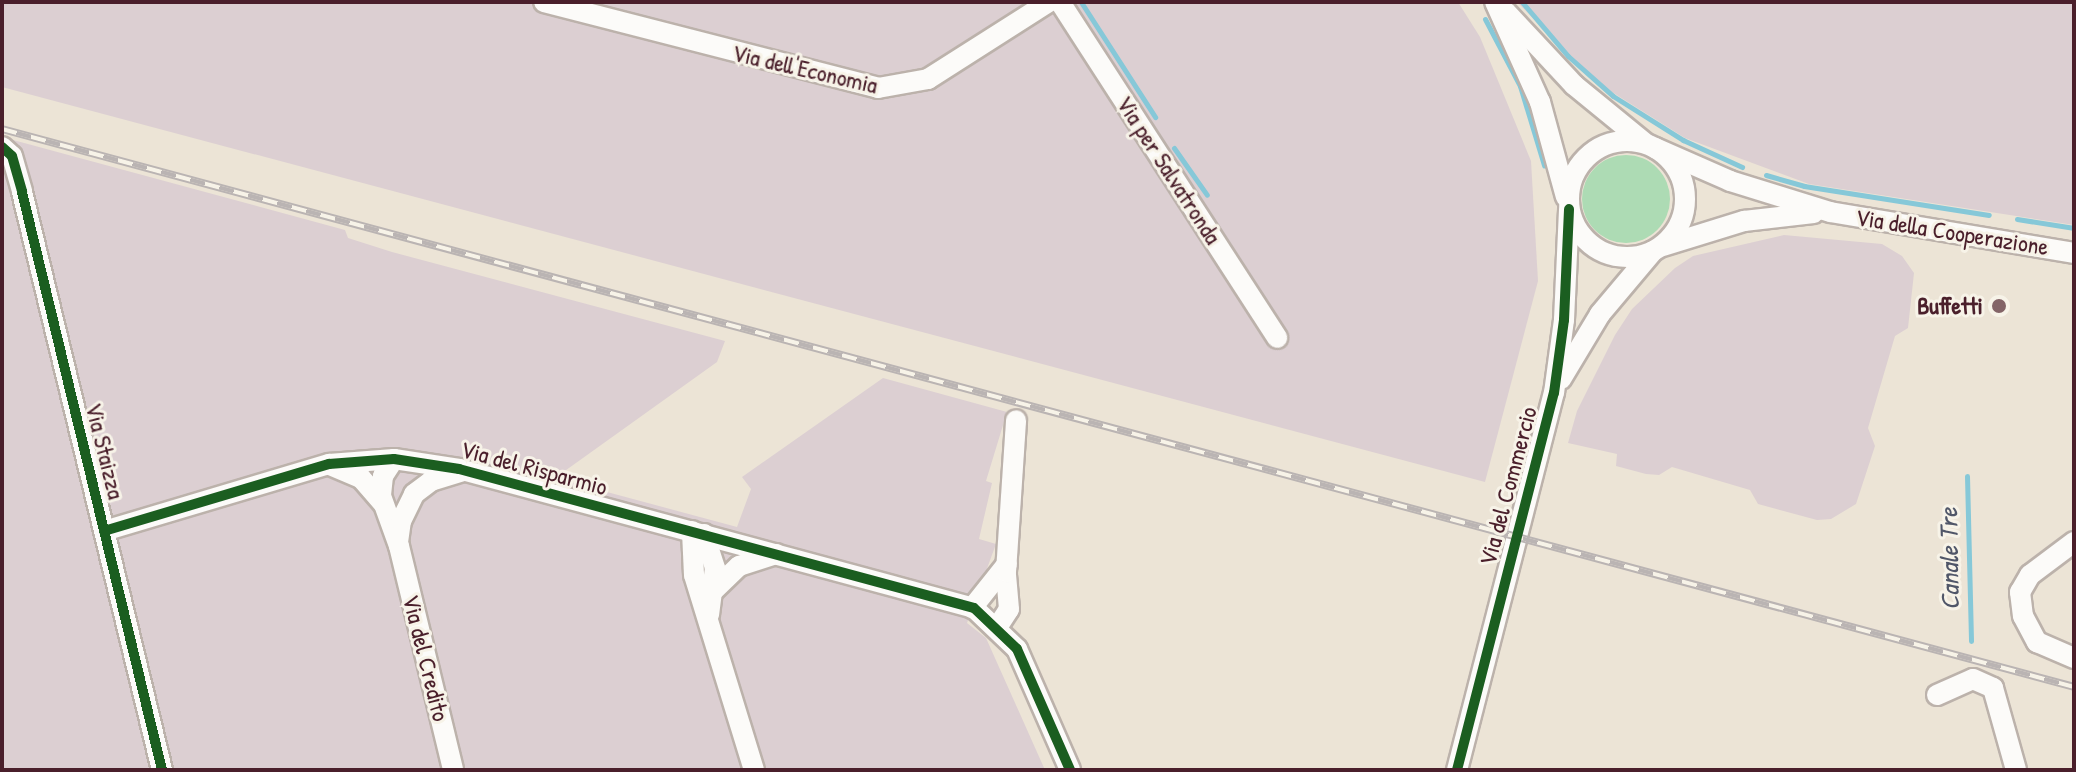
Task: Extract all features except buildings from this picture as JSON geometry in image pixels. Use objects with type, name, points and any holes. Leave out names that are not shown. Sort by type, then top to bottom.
[{"type":"street","name":"Via dell'Economia","points":[[544,2],[844,83],[885,88],[936,75],[1049,2]]},
{"type":"street","name":"Via per Salvatronda","points":[[1060,2],[1277,338]]},
{"type":"street","name":"Via della Cooperazione","points":[[1497,2],[1574,85],[1650,146],[1730,181],[1830,212],[2074,253]]},
{"type":"street","name":"Via della Cooperazione","points":[[1497,2],[1537,94],[1569,206]]},
{"type":"street","points":[[1625,140],[1650,146],[1678,171],[1685,193],[1678,227],[1655,250],[1619,257],[1597,249],[1580,233],[1569,206],[1574,173],[1595,150],[1625,140]]},
{"type":"street","name":"Via Staizza","points":[[2,147],[12,156],[22,192],[162,770]]},
{"type":"street","name":"Via del Commercio","points":[[1457,770],[1554,393],[1566,298],[1569,206]]},
{"type":"street","name":"Via della Cooperazione","points":[[1655,250],[1744,221],[1830,212]]},
{"type":"street","name":"Via del Commercio","points":[[1554,393],[1600,314],[1655,250]]},
{"type":"street","points":[[998,626],[1009,612],[1007,564],[1016,420]]},
{"type":"street","points":[[394,459],[408,486],[409,502]]},
{"type":"street","points":[[383,503],[382,478],[394,459]]},
{"type":"street","name":"Via del Risparmio","points":[[104,531],[326,465],[394,459],[468,471],[962,604]]},
{"type":"street","name":"Via del Credito","points":[[326,465],[361,478],[383,503],[399,546],[453,770]]},
{"type":"street","points":[[409,502],[431,481],[468,471]]},
{"type":"street","name":"Via del Credito","points":[[399,546],[399,527],[409,502]]},
{"type":"street","points":[[698,532],[715,560],[709,619]]},
{"type":"street","points":[[698,532],[692,570],[754,770]]},
{"type":"street","points":[[2074,542],[2030,575],[2020,592],[2023,616],[2037,642],[2074,658]]},
{"type":"street","points":[[711,593],[746,562],[784,555]]},
{"type":"street","points":[[1007,564],[962,604],[998,626],[1021,656],[1070,770]]},
{"type":"street","points":[[1937,695],[1973,679],[1993,688],[2016,770]]},
{"type":"shaded area","points":[[2,2],[1458,2],[1480,37],[1531,161],[1538,281],[1485,482],[2,87]]},
{"type":"shaded area","points":[[1517,2],[2074,2],[2074,225],[1809,184],[1685,138],[1596,82]]},
{"type":"shaded area","points":[[2,137],[345,230],[348,238],[392,252],[725,341],[717,362],[555,478],[737,527],[751,489],[742,477],[883,378],[1007,412],[986,481],[992,483],[979,539],[996,544],[967,623],[986,638],[1045,770],[2,770]]},
{"type":"shaded area","points":[[1784,235],[1882,244],[1902,256],[1914,273],[1908,328],[1895,336],[1868,428],[1875,446],[1856,504],[1831,519],[1817,520],[1758,504],[1750,490],[1672,467],[1659,475],[1646,474],[1616,466],[1617,454],[1568,443],[1577,411],[1615,335],[1632,309],[1675,268],[1693,256]]},
{"type":"green space","points":[[1626,155],[1643,158],[1657,168],[1667,182],[1670,199],[1667,216],[1657,230],[1643,240],[1626,243],[1609,240],[1595,230],[1585,216],[1582,199],[1585,182],[1595,168],[1609,158]]},
{"type":"waterway","points":[[1081,2],[1155,117]]},
{"type":"waterway","points":[[1522,2],[1568,56],[1613,96],[1683,140],[1742,167]]},
{"type":"waterway","points":[[1485,19],[1520,86],[1544,165]]},
{"type":"waterway","points":[[1174,148],[1207,195]]},
{"type":"waterway","points":[[1766,175],[1804,186],[1989,215]]},
{"type":"waterway","points":[[2017,219],[2074,228]]},
{"type":"waterway","name":"Canale Tre","points":[[1967,476],[1971,641]]},
{"type":"railway","points":[[2,129],[2074,687]]},
{"type":"cycle path","points":[[2,147],[12,156],[22,192],[162,770]]},
{"type":"cycle path","points":[[1457,770],[1554,393],[1564,320],[1569,209]]},
{"type":"cycle path","points":[[104,531],[329,464],[394,459],[459,469],[974,608],[1017,649],[1070,770]]},
{"type":"place","name":"Buffetti","points":[[1999,306]]}]
